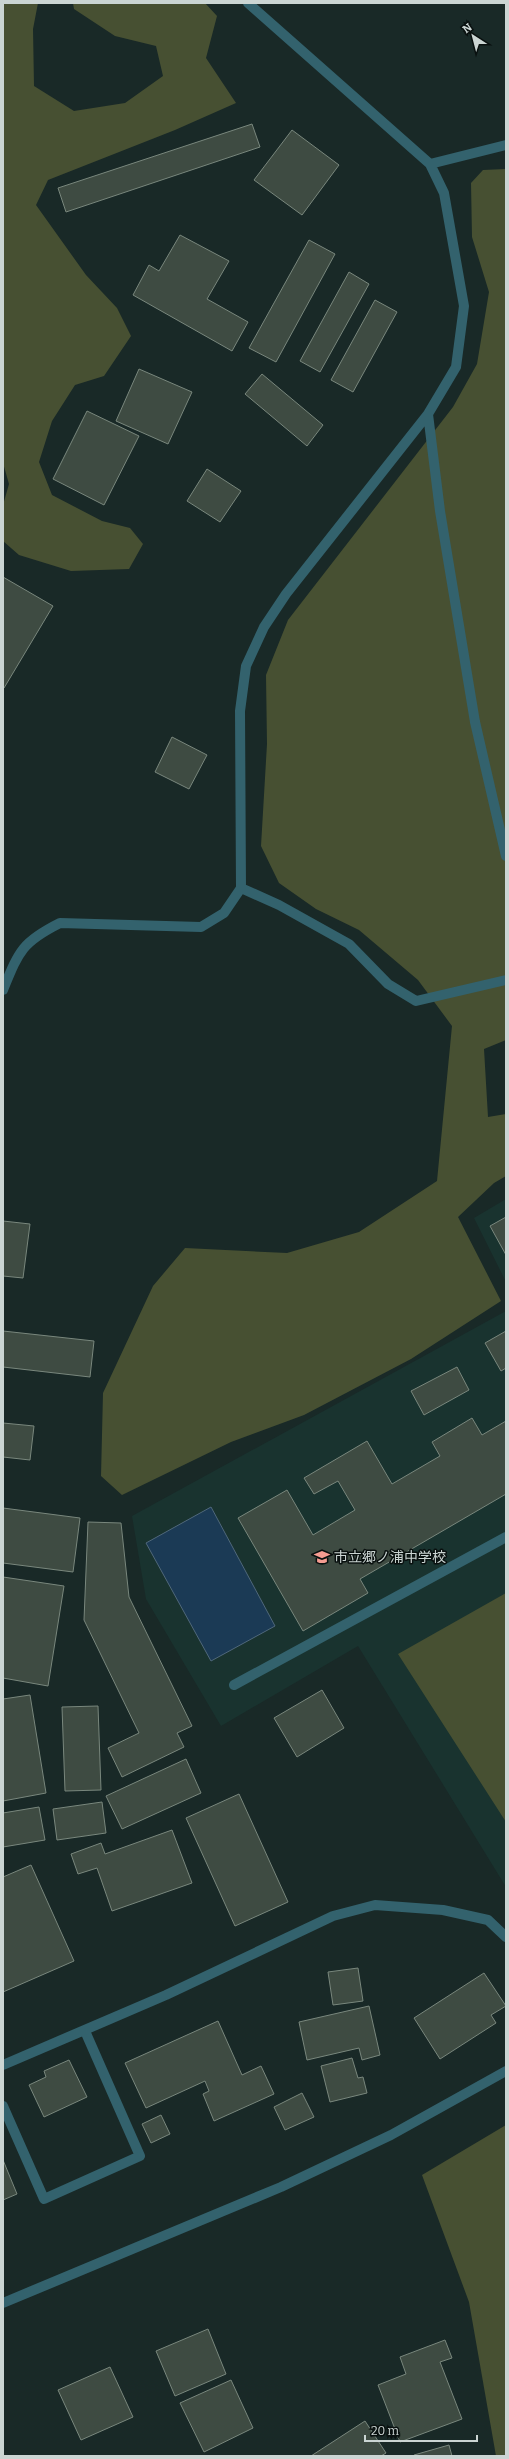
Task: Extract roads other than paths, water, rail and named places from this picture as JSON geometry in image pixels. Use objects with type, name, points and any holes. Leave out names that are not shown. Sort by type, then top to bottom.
[{"type":"street","points":[[3,990],[19,952],[40,933],[60,923],[201,927],[224,913],[240,888],[240,711],[246,666],[264,627],[286,594],[428,414],[456,367],[464,306],[444,193],[430,164],[248,3]]},
{"type":"street","points":[[430,164],[506,145]]},
{"type":"street","points":[[428,414],[440,511],[475,722],[506,856]]},
{"type":"street","points":[[240,888],[280,905],[349,944],[388,984],[416,1001],[506,980]]},
{"type":"street","points":[[234,1685],[506,1537]]},
{"type":"street","points":[[3,2065],[85,2031],[333,1916],[375,1906],[443,1910],[488,1920],[506,1937]]},
{"type":"street","points":[[3,2106],[44,2199],[140,2156],[85,2031]]},
{"type":"street","points":[[3,2303],[281,2187],[390,2135],[506,2071]]},
{"type":"water","points":[[211,1507],[275,1626],[211,1661],[146,1543]]},
{"type":"place","name":"市立郷ノ浦中学校","points":[[322,1557]]}]
